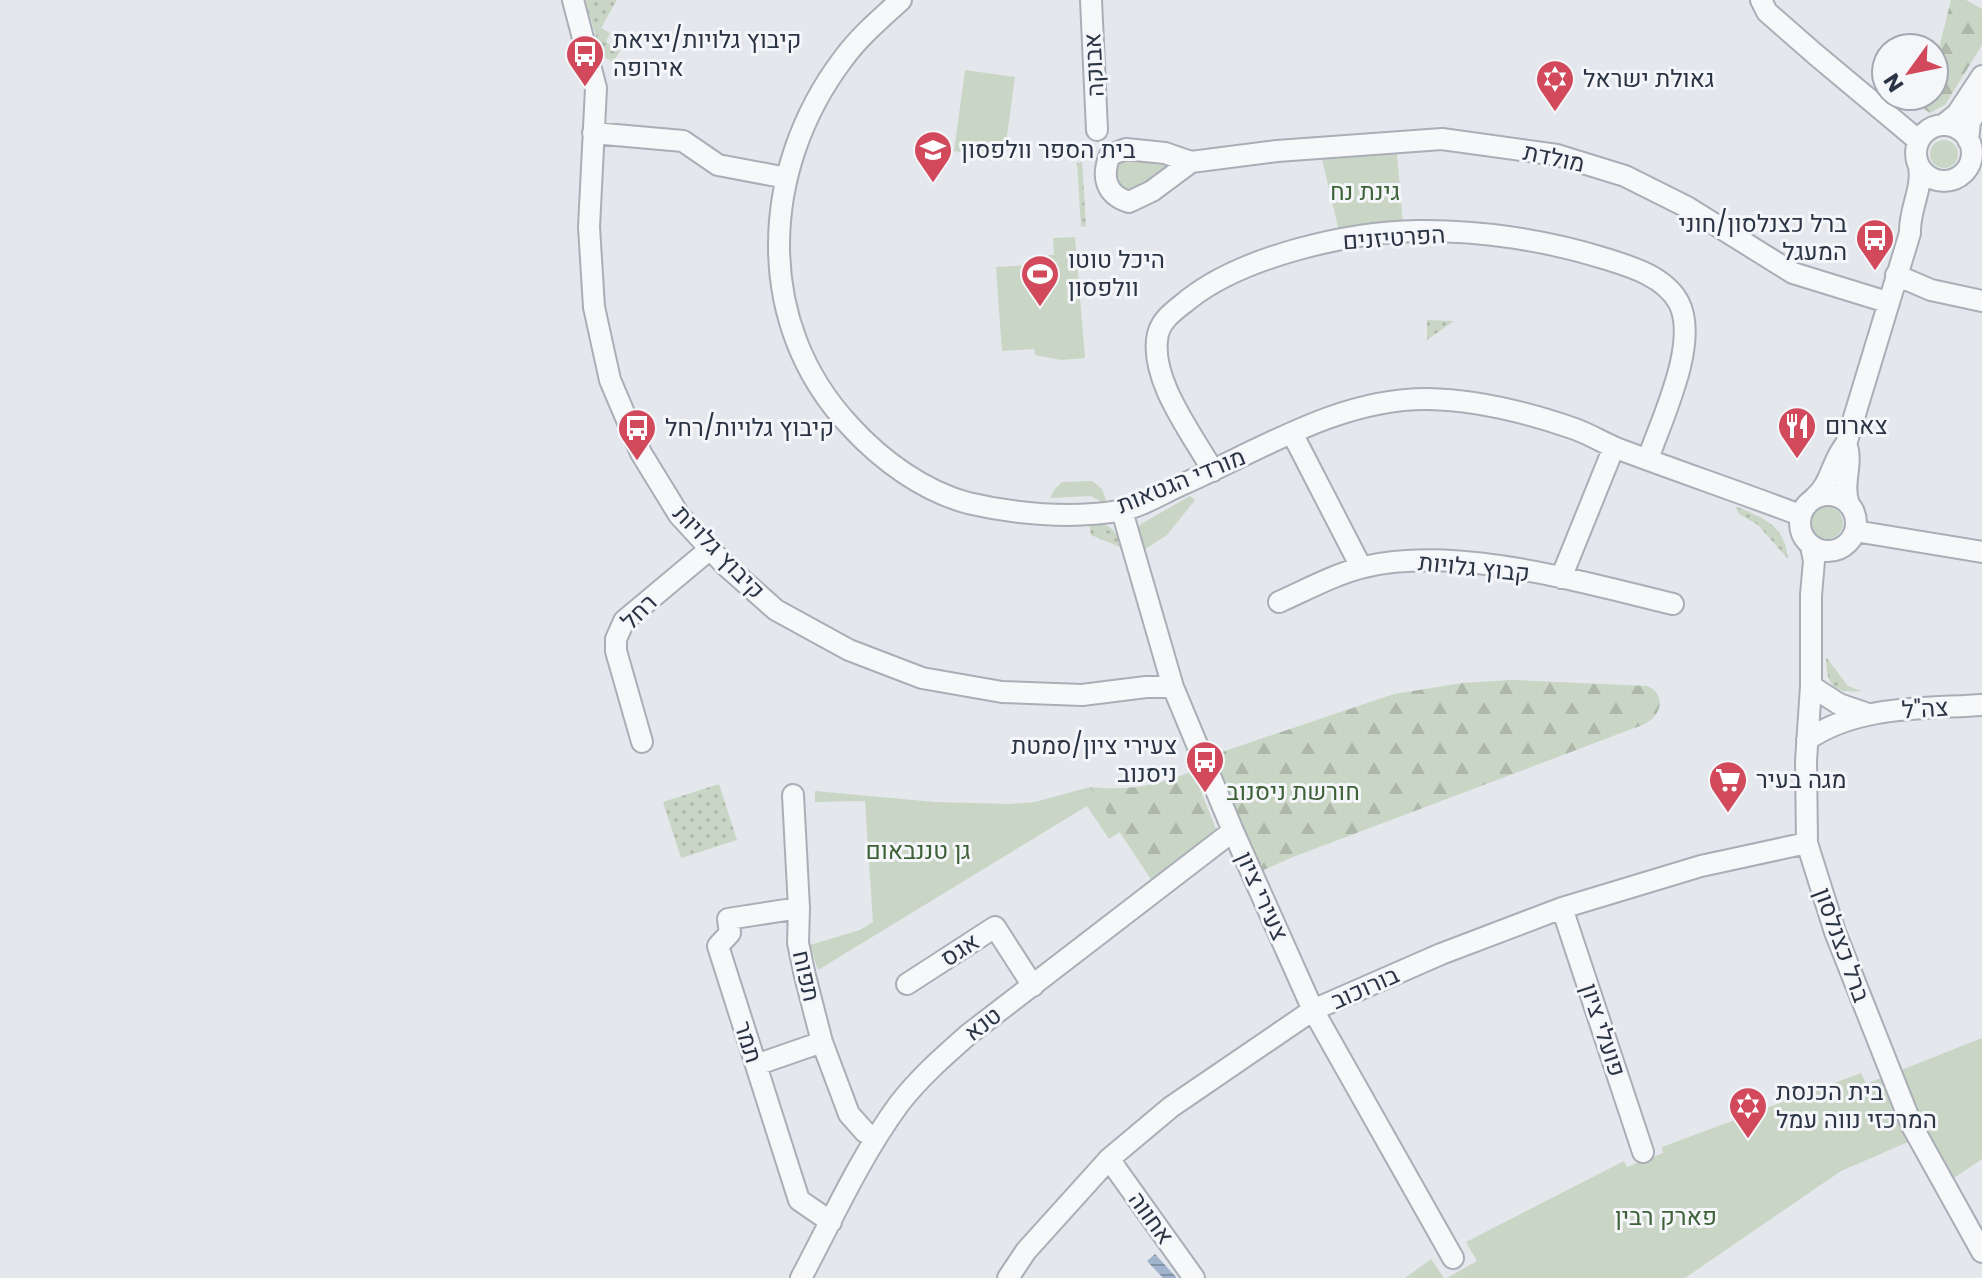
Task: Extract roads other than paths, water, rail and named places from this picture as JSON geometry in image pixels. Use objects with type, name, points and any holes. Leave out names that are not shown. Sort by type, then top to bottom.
[{"type":"street","name":"קיבוץ גלויות","points":[[573,0],[596,88],[589,227],[594,307],[610,380],[641,453],[679,515],[710,549],[776,610],[849,650],[922,678],[1002,692],[1082,695],[1173,687]]},
{"type":"street","name":"מורדי הגטאות","points":[[901,0],[870,27],[843,59],[802,130],[787,178],[779,227],[778,276],[792,329],[807,366],[831,406],[864,442],[927,487],[967,502],[1001,509],[1035,512],[1122,511],[1340,414],[1395,400],[1428,399],[1492,407],[1574,429],[1614,447],[1800,515]]},
{"type":"street","name":"אבוקה","points":[[1091,0],[1097,130]]},
{"type":"street","points":[[1761,0],[1767,12],[1919,141]]},
{"type":"street","points":[[1800,515],[1808,501],[1822,492],[1839,452],[1846,444],[1910,233],[1909,221],[1921,186],[1916,149],[1919,141],[1931,128],[1943,125],[1957,114],[1982,76]]},
{"type":"street","points":[[1968,140],[1970,122],[1982,100]]},
{"type":"street","points":[[1910,233],[1916,228],[1935,193],[1976,164],[1968,140],[1957,128],[1943,125]]},
{"type":"street","points":[[593,133],[683,141],[718,165],[787,178]]},
{"type":"street","name":"מולדת","points":[[1191,162],[1277,151],[1442,139],[1557,155],[1625,176],[1793,273],[1887,302]]},
{"type":"street","points":[[1919,166],[1932,178],[1951,180]]},
{"type":"street","name":"הפרטיזנים","points":[[1213,471],[1165,387],[1158,362],[1158,332],[1166,318],[1201,290],[1263,258],[1336,241],[1417,231],[1477,234],[1590,254],[1639,269],[1660,283],[1678,301],[1686,323],[1685,352],[1648,459]]},
{"type":"street","points":[[1896,275],[1931,290],[1982,301]]},
{"type":"street","points":[[1292,433],[1361,567]]},
{"type":"street","points":[[1846,444],[1850,454],[1846,487],[1849,504],[1856,517],[1855,531],[1982,552]]},
{"type":"street","points":[[1561,578],[1614,447]]},
{"type":"street","points":[[1815,497],[1830,494],[1849,504]]},
{"type":"street","name":"צעירי ציון","points":[[1122,511],[1173,687],[1233,831],[1313,1010],[1453,1258]]},
{"type":"street","name":"ברל כצנלסון","points":[[1800,515],[1801,532],[1811,546],[1814,561],[1807,740],[1807,843],[1835,932],[1912,1126],[1982,1252]]},
{"type":"street","name":"ברל כצנלסון","points":[[1813,614],[1821,594],[1825,565],[1836,550],[1848,543],[1855,531]]},
{"type":"street","points":[[1811,546],[1819,550],[1836,550]]},
{"type":"street","name":"רחל","points":[[642,742],[616,651],[618,630],[624,621],[710,549]]},
{"type":"street","name":"קבוץ גלויות","points":[[1279,602],[1361,567],[1399,561],[1451,560],[1561,578],[1673,604]]},
{"type":"street","name":"צה\"ל","points":[[1811,686],[1839,704],[1868,714]]},
{"type":"street","name":"צה\"ל","points":[[1807,740],[1823,729],[1868,714],[1982,705]]},
{"type":"street","name":"תפוח","points":[[793,795],[798,943],[822,1042],[849,1114],[865,1132],[876,1137]]},
{"type":"street","name":"טנא","points":[[801,1278],[876,1137],[900,1102],[936,1063],[969,1034],[1233,831]]},
{"type":"street","name":"בורוכוב","points":[[1008,1278],[1026,1251],[1109,1159],[1171,1107],[1313,1010],[1441,954],[1562,908],[1701,866],[1807,843]]},
{"type":"street","name":"תמר","points":[[799,908],[728,919],[731,930],[723,941],[756,1065],[799,1200],[831,1222]]},
{"type":"street","name":"פועלי ציון","points":[[1562,908],[1643,1152]]},
{"type":"street","name":"אגס","points":[[907,984],[995,927],[1033,986]]},
{"type":"street","points":[[756,1065],[822,1042]]},
{"type":"street","name":"אחווה","points":[[1109,1159],[1194,1278]]},
{"type":"water","points":[[1155,1254],[1176,1278],[1163,1278],[1147,1261]]},
{"type":"place","name":"קיבוץ גלויות/יציאת אירופה","points":[[585,88]]},
{"type":"place","name":"גאולת ישראל","points":[[1555,113]]},
{"type":"place","name":"בית הספר וולפסון","points":[[933,184]]},
{"type":"place","name":"ברל כצנלסון/חוני המעגל","points":[[1875,272]]},
{"type":"place","name":"היכל טוטו וולפסון","points":[[1040,308]]},
{"type":"place","name":"צארום","points":[[1797,460]]},
{"type":"place","name":"קיבוץ גלויות/רחל","points":[[637,462]]},
{"type":"place","name":"צעירי ציון/סמטת ניסנוב","points":[[1205,794]]},
{"type":"place","name":"מגה בעיר","points":[[1728,814]]},
{"type":"place","name":"בית הכנסת המרכזי נווה עמל","points":[[1748,1140]]},
{"type":"park label","name":"גינת נח","points":[[1365,192]]},
{"type":"park label","name":"חורשת ניסנוב","points":[[1293,792]]},
{"type":"park label","name":"גן טננבאום","points":[[918,851]]},
{"type":"park label","name":"פארק רבין","points":[[1666,1217]]}]
